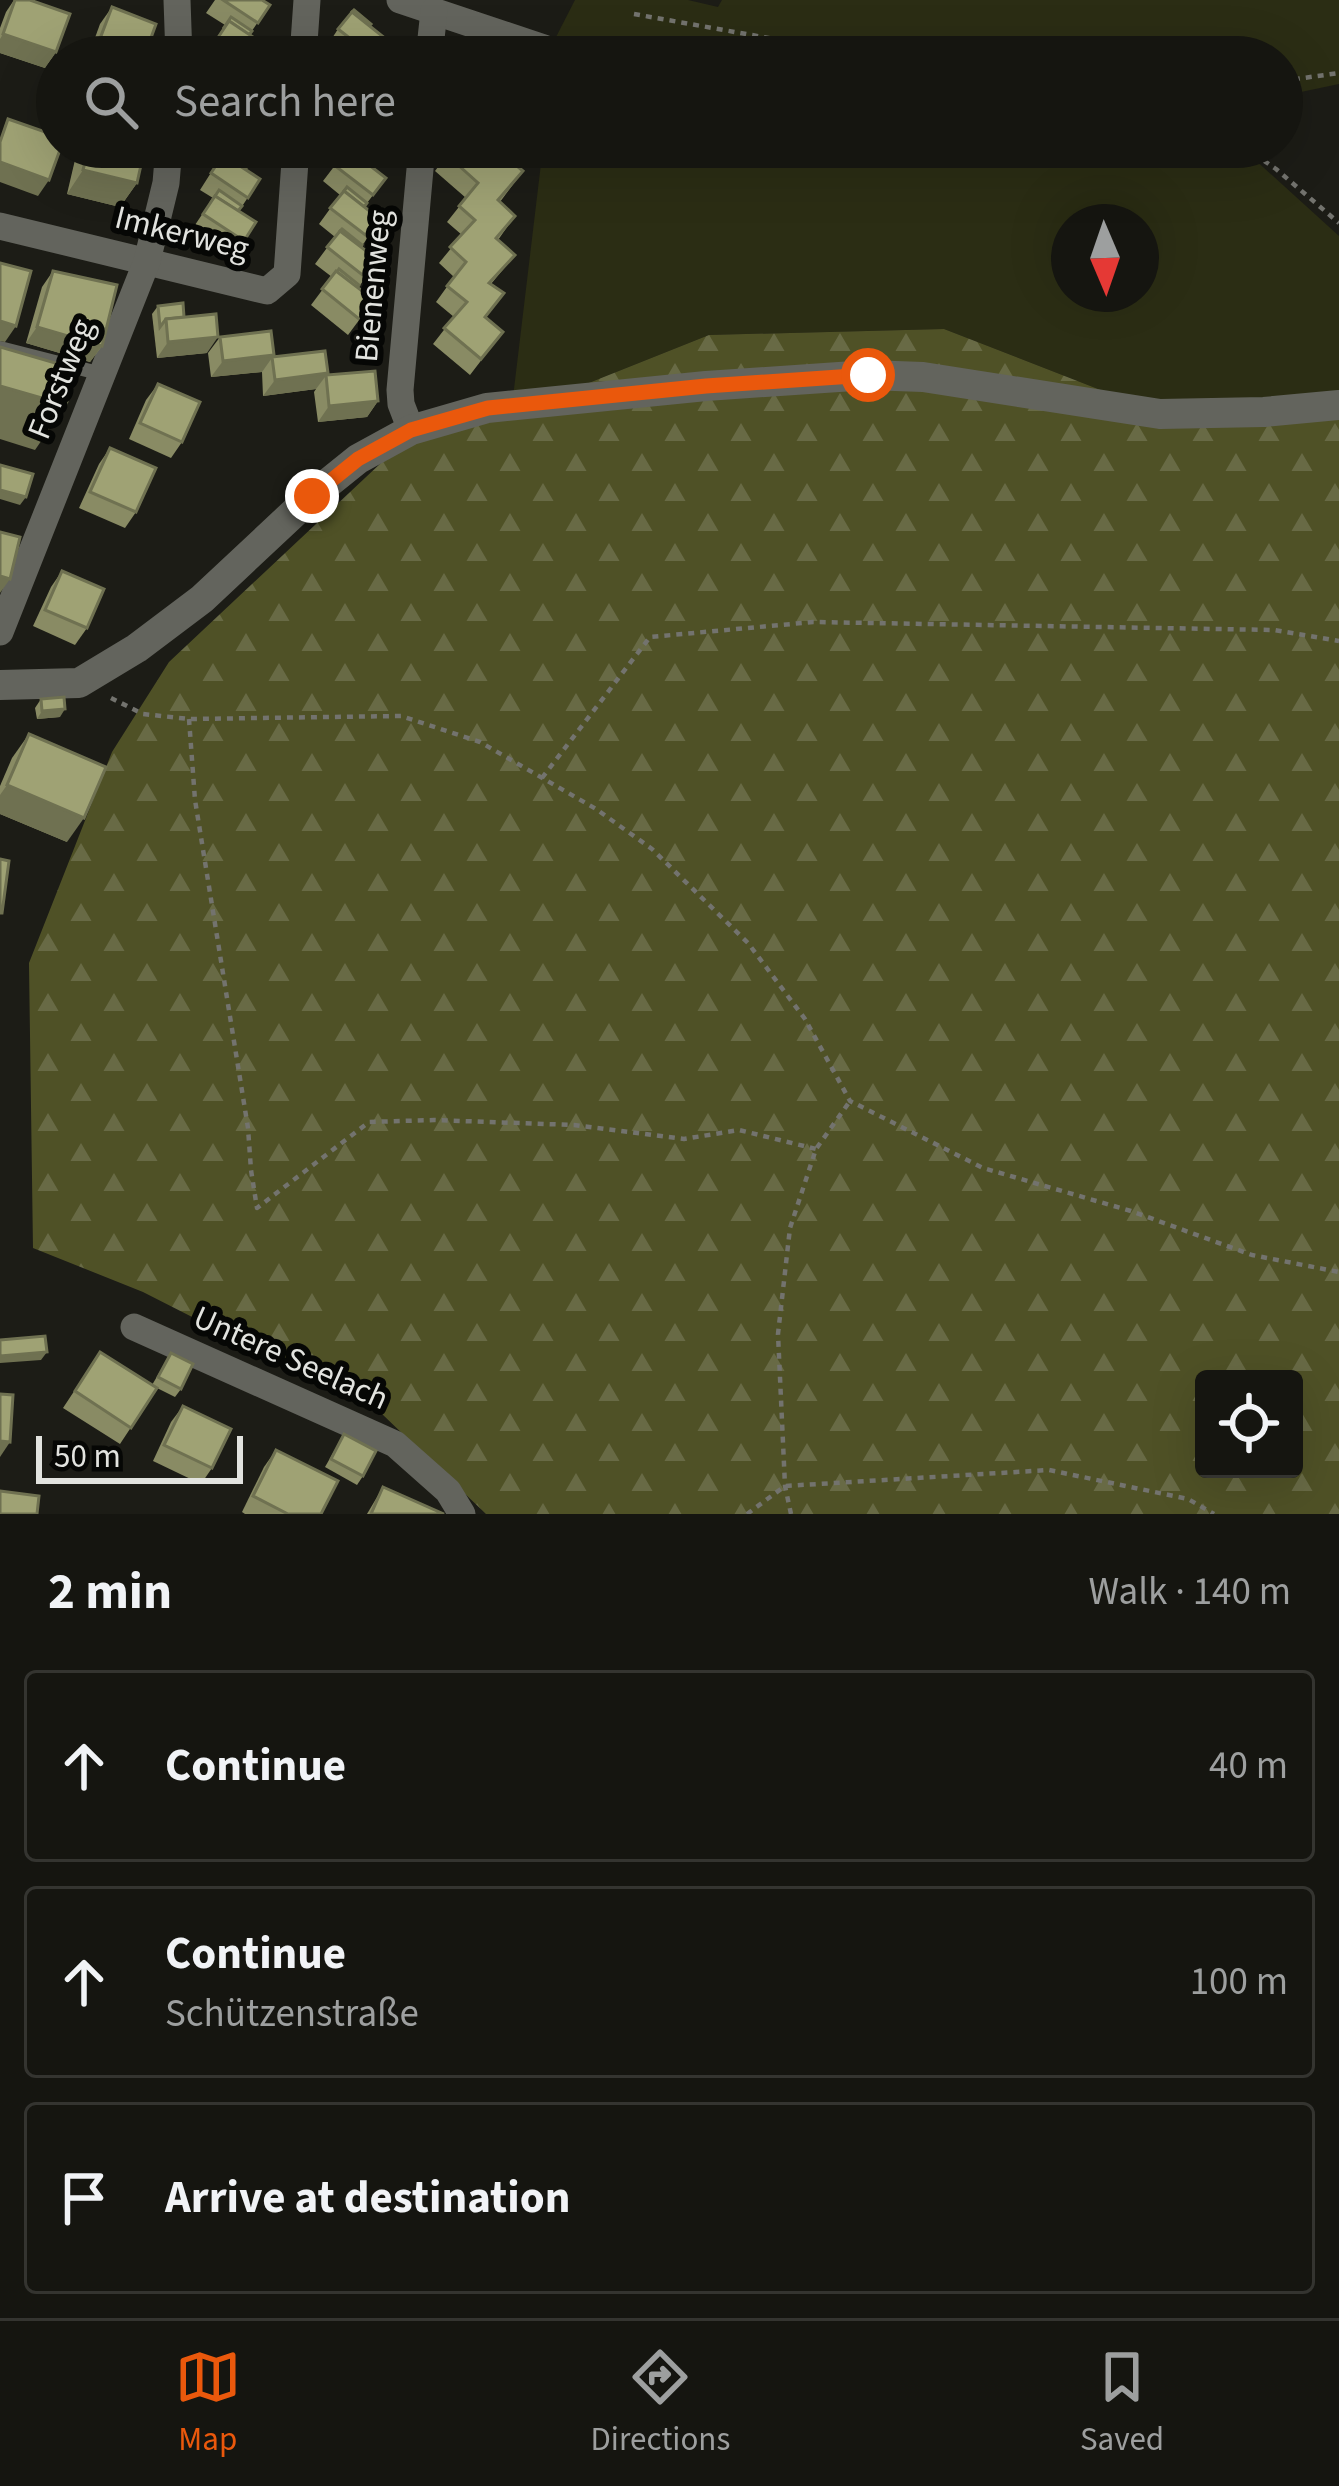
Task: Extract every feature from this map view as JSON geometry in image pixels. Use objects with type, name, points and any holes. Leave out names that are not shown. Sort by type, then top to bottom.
[{"type":"street","points":[[177,0],[178,36]]},
{"type":"street","points":[[304,36],[307,0]]},
{"type":"street","points":[[400,0],[509,36]]},
{"type":"street","points":[[431,36],[434,10]]},
{"type":"street","name":"Forstweg","points":[[0,632],[147,261],[167,168]]},
{"type":"street","name":"Imkerweg","points":[[0,226],[267,291],[287,274],[295,168]]},
{"type":"street","name":"Bienenweg","points":[[411,430],[400,390],[420,168]]},
{"type":"street","points":[[0,686],[79,683],[137,649],[202,599],[358,459],[411,430],[488,408],[868,375],[923,377],[1160,415],[1339,405]]},
{"type":"street","name":"Untere Seelach","points":[[134,1327],[395,1444],[448,1492],[462,1514]]},
{"type":"lane","points":[[0,348],[102,374]]},
{"type":"path","points":[[634,14],[757,36]]},
{"type":"path","points":[[1303,78],[1339,73]]},
{"type":"path","points":[[1273,168],[1339,223]]},
{"type":"path","points":[[542,778],[650,638],[813,622],[1274,630],[1339,641]]},
{"type":"path","points":[[79,683],[143,714],[189,719],[401,716],[480,742],[596,809],[652,850],[748,943],[805,1018],[850,1100],[983,1168],[1131,1211],[1252,1255],[1339,1273]]},
{"type":"path","points":[[189,719],[195,800],[257,1208],[369,1122],[574,1125],[684,1139],[739,1130],[816,1150]]},
{"type":"path","points":[[791,1514],[785,1486],[778,1334],[790,1228],[816,1150],[850,1100]]},
{"type":"path","points":[[747,1514],[785,1486],[1049,1470],[1188,1499],[1214,1514]]},
{"type":"green space","points":[[575,0],[688,0],[718,7],[722,0],[1339,0],[1339,84],[1303,92],[1303,36],[557,36]]},
{"type":"green space","points":[[540,168],[1264,168],[1339,236],[1339,408],[1157,412],[944,329],[709,335],[511,414]]},
{"type":"green space","points":[[944,329],[1157,412],[1339,408],[1339,1514],[486,1514],[381,1413],[143,1292],[33,1248],[29,963],[112,752],[169,662],[398,447],[511,414],[709,335]]},
{"type":"building","points":[[15,0],[30,0],[70,14],[62,36],[36,36],[36,45],[3,34]]},
{"type":"building","points":[[223,0],[262,0],[270,5],[258,23]]},
{"type":"building","points":[[112,7],[156,24],[152,36],[101,36]]},
{"type":"building","points":[[352,12],[382,36],[347,36],[338,29]]},
{"type":"building","points":[[231,17],[252,31],[249,35],[229,21],[223,29]]},
{"type":"building","points":[[229,21],[252,36],[219,36]]},
{"type":"building","points":[[8,119],[36,129],[36,168],[53,168],[49,180],[0,162],[0,142]]},
{"type":"building","points":[[84,168],[140,168],[137,183]]},
{"type":"building","points":[[214,168],[243,168],[260,179],[248,198],[211,173]]},
{"type":"building","points":[[338,168],[373,168],[386,178],[373,195]]},
{"type":"building","points":[[461,168],[523,171],[498,200],[515,216],[496,238],[515,255],[489,283],[504,293],[485,317],[503,332],[481,359],[444,328],[467,302],[447,286],[466,262],[450,247],[475,220],[459,206],[478,183]]},
{"type":"building","points":[[347,187],[367,203],[364,207],[344,191]]},
{"type":"building","points":[[219,190],[242,206],[238,211],[215,196]]},
{"type":"building","points":[[344,191],[381,220],[368,237],[330,208]]},
{"type":"building","points":[[215,196],[256,222],[244,241],[203,214]]},
{"type":"building","points":[[340,231],[378,260],[365,277],[327,247]]},
{"type":"building","points":[[0,263],[31,271],[16,326],[0,321]]},
{"type":"building","points":[[339,269],[359,285],[357,288],[337,272]]},
{"type":"building","points":[[53,271],[117,285],[102,346],[37,327]]},
{"type":"building","points":[[336,271],[374,300],[359,319],[322,289]]},
{"type":"building","points":[[183,303],[184,317],[166,319],[160,327],[158,306]]},
{"type":"building","points":[[216,314],[218,337],[168,342],[166,319]]},
{"type":"building","points":[[271,331],[274,355],[223,361],[220,337]]},
{"type":"building","points":[[0,347],[76,369],[66,405],[0,386]]},
{"type":"building","points":[[325,351],[328,373],[275,380],[272,357]]},
{"type":"building","points":[[375,371],[378,401],[329,406],[326,375]]},
{"type":"building","points":[[158,384],[200,402],[182,442],[140,423]]},
{"type":"building","points":[[110,448],[156,468],[136,512],[90,492]]},
{"type":"building","points":[[0,465],[33,474],[26,497],[0,490]]},
{"type":"building","points":[[0,532],[20,537],[10,579],[0,576]]},
{"type":"building","points":[[62,571],[104,589],[87,628],[45,610]]},
{"type":"building","points":[[64,697],[65,709],[42,711],[41,699]]},
{"type":"building","points":[[29,734],[106,767],[84,818],[7,785]]},
{"type":"building","points":[[0,859],[9,861],[2,913],[0,913]]},
{"type":"building","points":[[45,1336],[47,1352],[0,1356],[0,1340]]},
{"type":"building","points":[[100,1352],[157,1388],[131,1428],[75,1391]]},
{"type":"building","points":[[171,1353],[193,1364],[181,1389],[158,1377]]},
{"type":"building","points":[[0,1394],[13,1395],[10,1442],[0,1441]]},
{"type":"building","points":[[183,1406],[231,1429],[212,1468],[164,1445]]},
{"type":"building","points":[[344,1434],[376,1451],[363,1476],[331,1459]]},
{"type":"building","points":[[276,1450],[338,1481],[321,1514],[288,1514],[253,1496]]},
{"type":"building","points":[[383,1487],[444,1514],[371,1514]]},
{"type":"building","points":[[0,1491],[39,1496],[37,1514],[0,1514]]},
{"type":"route","points":[[312,496],[358,459],[411,430],[488,408],[868,375]]}]
